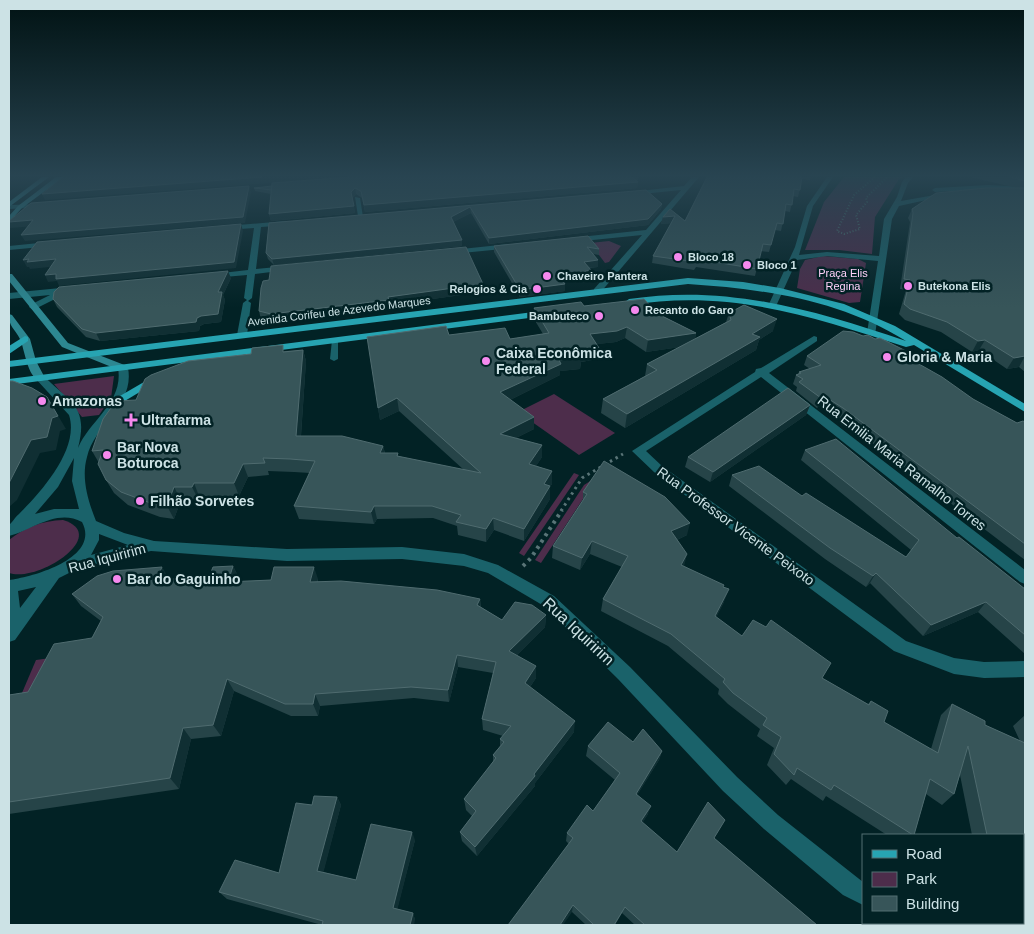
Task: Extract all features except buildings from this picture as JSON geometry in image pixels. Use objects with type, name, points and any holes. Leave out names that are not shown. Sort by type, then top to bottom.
[{"type":"main road","points":[[9,276],[65,345],[123,368]]},
{"type":"main road","name":"Avenida Corifeu de Azevedo Marques","points":[[9,364],[688,281],[780,291],[841,306],[875,319],[1025,409]]},
{"type":"main road","name":"Avenida Corifeu de Azevedo Marques","points":[[616,304],[686,296],[773,304],[817,314],[929,351]]},
{"type":"main road","points":[[9,382],[562,311]]},
{"type":"main road","points":[[9,317],[25,339],[31,361],[40,378]]},
{"type":"main road","points":[[9,351],[25,339]]},
{"type":"main road","points":[[120,400],[194,359]]},
{"type":"street","points":[[597,291],[659,221]]},
{"type":"street","points":[[773,304],[799,247],[806,221]]},
{"type":"street","points":[[872,333],[888,221]]},
{"type":"street","points":[[218,229],[297,222]]},
{"type":"street","points":[[242,335],[258,225]]},
{"type":"street","points":[[563,241],[649,232]]},
{"type":"street","points":[[9,248],[56,244]]},
{"type":"street","points":[[447,252],[515,245]]},
{"type":"street","points":[[793,260],[811,254],[825,253],[883,259]]},
{"type":"street","points":[[202,277],[300,267]]},
{"type":"street","points":[[9,296],[72,290],[33,307]]},
{"type":"street","points":[[638,451],[760,371],[814,340]]},
{"type":"street","points":[[10,530],[50,489],[103,417],[120,400],[126,376],[123,368]]},
{"type":"street","name":"Rua Emilia Maria Ramalho Torres","points":[[760,371],[1025,578]]},
{"type":"street","points":[[9,635],[57,573],[77,560],[88,547],[93,535],[90,522],[79,496],[75,415],[40,378]]},
{"type":"street","name":"Rua Professor Vicente Peixoto","points":[[638,451],[666,475],[900,646],[937,662],[954,666],[984,670],[1025,669]]},
{"type":"street","name":"Rua Iquiririm","points":[[10,530],[29,520],[64,512],[78,514],[114,536],[154,546],[287,555],[402,553],[464,560],[493,569],[549,601],[624,673],[730,784],[771,822],[851,887],[862,893]]},
{"type":"street","name":"Rua Iquiririm","points":[[9,587],[38,582],[57,573],[111,554],[154,546]]},
{"type":"street","points":[[9,587],[12,594],[9,628]]},
{"type":"lane","points":[[334,359],[335,340]]},
{"type":"path","points":[[843,221],[838,232],[844,234],[860,229],[858,221]]},
{"type":"path","points":[[510,578],[530,558],[582,478],[624,453],[638,451]]},
{"type":"green space","points":[[817,221],[875,221],[872,254],[839,250],[805,250]]},
{"type":"green space","points":[[609,241],[621,246],[609,262],[605,263],[590,243]]},
{"type":"green space","name":"Praça Elis Regina","points":[[823,256],[858,259],[866,263],[860,302],[849,303],[797,288],[800,269],[805,260]]},
{"type":"green space","points":[[114,376],[111,398],[99,415],[82,417],[54,384]]},
{"type":"green space","points":[[554,394],[615,433],[579,455],[518,412]]},
{"type":"green space","points":[[574,473],[579,475],[524,556],[519,553]]},
{"type":"green space","points":[[598,476],[541,563],[535,560],[584,485]]},
{"type":"green space","points":[[63,520],[76,527],[79,536],[75,546],[65,556],[51,565],[36,571],[22,574],[9,573],[9,540],[34,526]]},
{"type":"green space","points":[[65,656],[16,707],[36,660]]},
{"type":"place","name":"Bloco 18","points":[[678,257]]},
{"type":"place","name":"Bloco 1","points":[[747,265]]},
{"type":"place","name":"Chaveiro Pantera","points":[[547,276]]},
{"type":"place","name":"Butekona Elis","points":[[908,286]]},
{"type":"place","name":"Relogios & Cia","points":[[537,289]]},
{"type":"place","name":"Recanto do Garo","points":[[635,310]]},
{"type":"place","name":"Bambuteco","points":[[599,316]]},
{"type":"place","name":"Gloria & Maria","points":[[887,357]]},
{"type":"place","name":"Caixa Econômica Federal","points":[[486,361]]},
{"type":"place","name":"Amazonas","points":[[42,401]]},
{"type":"place","name":"Ultrafarma","points":[[131,420]]},
{"type":"place","name":"Bar Nova Boturoca","points":[[107,455]]},
{"type":"place","name":"Filhão Sorvetes","points":[[140,501]]},
{"type":"place","name":"Bar do Gaguinho","points":[[117,579]]}]
